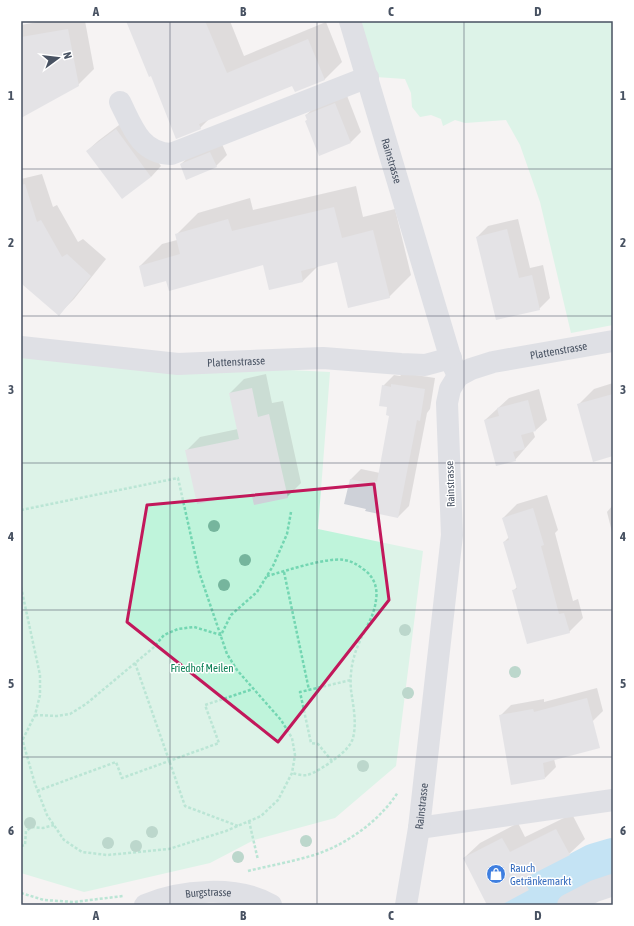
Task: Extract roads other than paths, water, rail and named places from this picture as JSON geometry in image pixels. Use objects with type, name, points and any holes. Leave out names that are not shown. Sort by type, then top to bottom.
[{"type":"street","name":"Rainstrasse","points":[[350,21],[454,367],[447,402],[452,535],[419,828],[406,905]]},
{"type":"street","points":[[120,102],[131,125],[142,141],[151,150],[162,154],[171,154],[368,77]]},
{"type":"street","name":"Plattenstrasse","points":[[21,347],[178,364],[323,358],[471,369],[493,362],[613,341]]},
{"type":"street","points":[[419,828],[613,800]]},
{"type":"street","points":[[568,905],[595,891],[613,885]]},
{"type":"street","name":"Burgstrasse","points":[[135,902],[160,899],[191,892],[223,892],[265,901],[271,905]]},
{"type":"waterway","points":[[520,905],[596,865],[613,860]]},
{"type":"place","name":"Rauch Getränkemarkt","points":[[496,874]]},
{"type":"park label","name":"Friedhof Meilen","points":[[202,668]]}]
